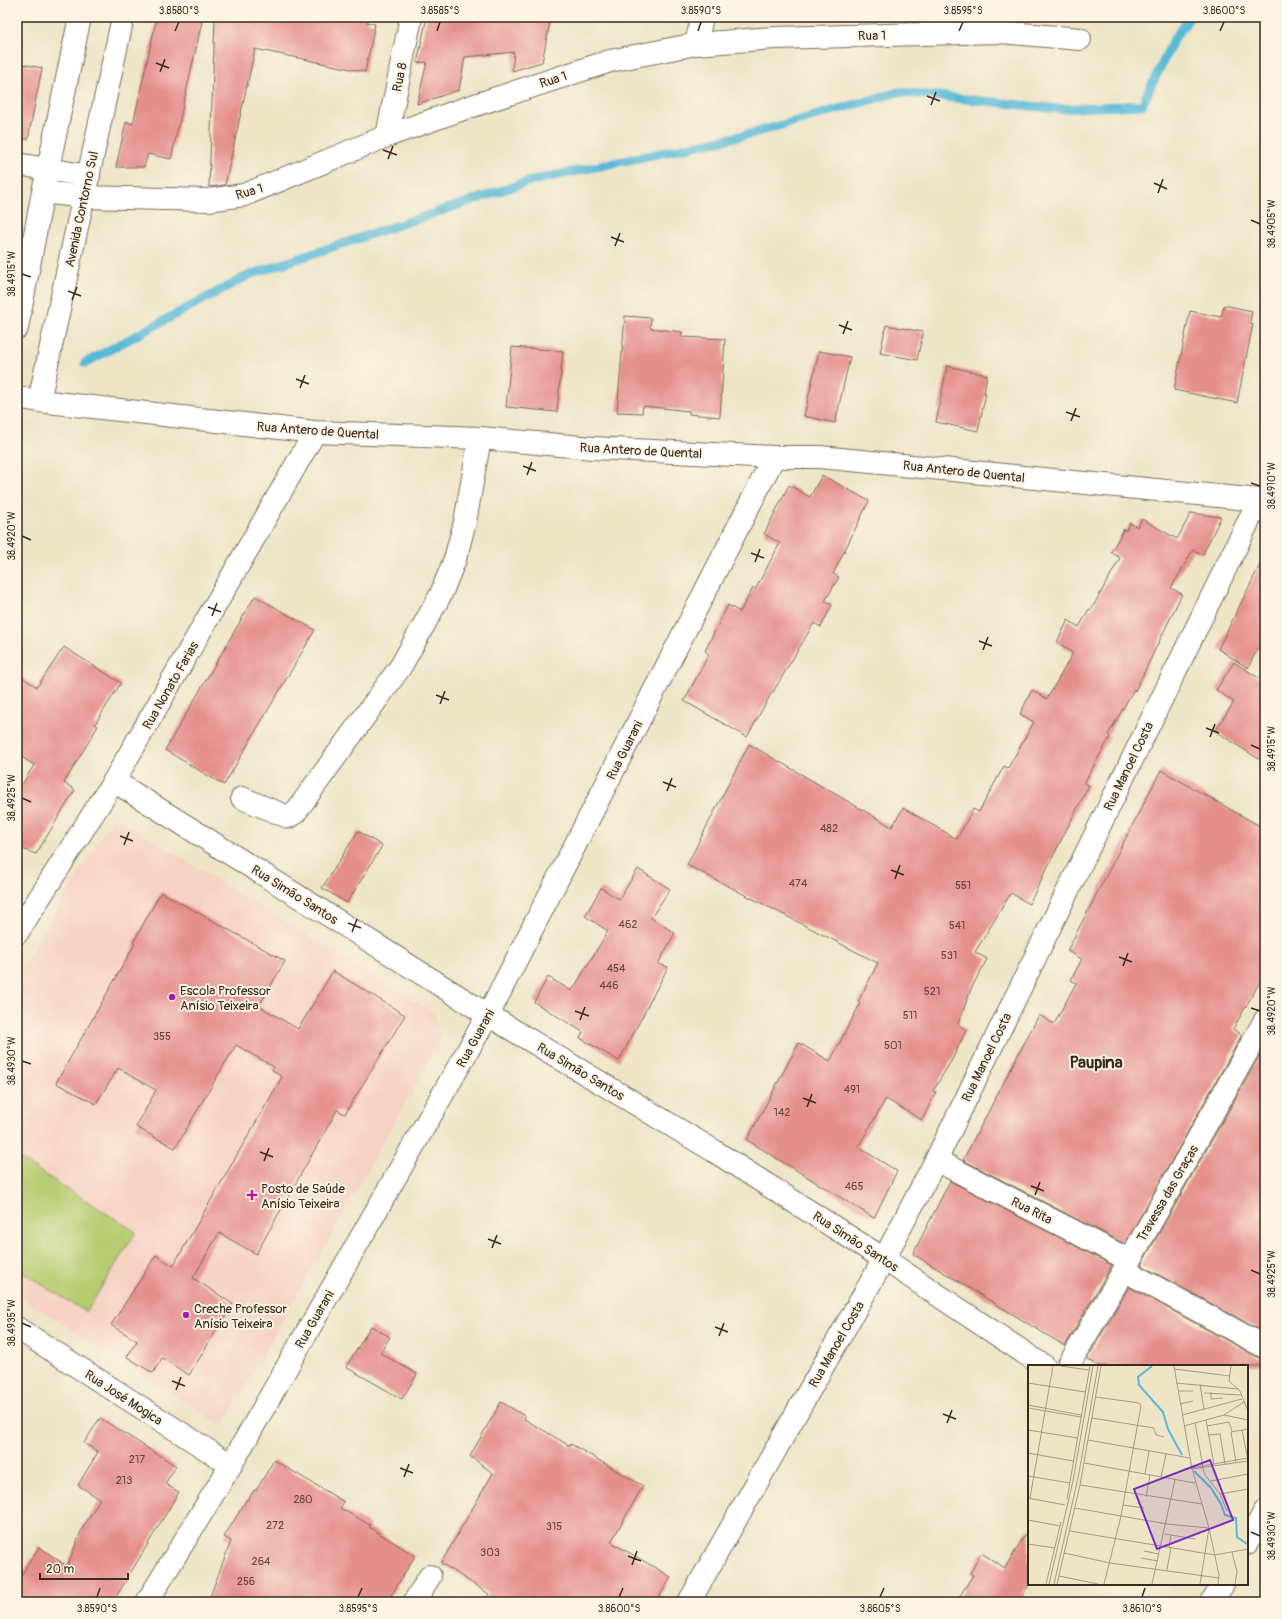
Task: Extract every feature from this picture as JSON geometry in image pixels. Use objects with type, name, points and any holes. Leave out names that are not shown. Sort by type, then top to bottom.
[{"type":"street","points":[[17,328],[43,192],[80,17]]},
{"type":"street","name":"Avenida Contorno Sul","points":[[39,401],[123,17]]},
{"type":"street","name":"Rua 8","points":[[387,136],[411,17]]},
{"type":"street","points":[[696,44],[702,17]]},
{"type":"street","name":"Rua 1","points":[[43,192],[86,187],[208,200],[244,195],[387,136],[463,108],[610,61],[696,44],[774,38],[999,32],[1080,39]]},
{"type":"street","name":"Rua 1","points":[[17,164],[48,171],[86,187]]},
{"type":"street","name":"Rua Antero de Quental","points":[[17,396],[39,401],[316,432],[480,438],[593,448],[774,457],[820,456],[1263,501]]},
{"type":"street","name":"Rua Nonato Farias","points":[[17,933],[114,781],[316,432]]},
{"type":"street","points":[[242,798],[288,817],[295,813],[401,666],[441,594],[455,559],[466,522],[480,438]]},
{"type":"street","name":"Rua Guarani","points":[[147,1602],[231,1465],[488,1015],[774,457]]},
{"type":"street","name":"Rua Manoel Costa","points":[[689,1602],[884,1259],[936,1160],[1263,501]]},
{"type":"street","name":"Rua Simão Santos","points":[[114,781],[488,1015],[714,1151],[884,1259],[1043,1365]]},
{"type":"street","name":"Travessa das Graças","points":[[1069,1365],[1265,1020]]},
{"type":"street","name":"Rua Rita","points":[[936,1160],[1126,1265],[1265,1347]]},
{"type":"street","name":"Rua José Mogica","points":[[17,1328],[231,1465]]},
{"type":"street","points":[[1248,1541],[1259,1519]]},
{"type":"street","points":[[414,1602],[430,1576]]},
{"type":"street","points":[[1212,1602],[1222,1585]]},
{"type":"shaded area","points":[[115,817],[434,1013],[441,1040],[223,1426],[17,1295],[17,976],[104,832]]},
{"type":"green space","points":[[17,1157],[136,1232],[86,1312],[17,1269]]},
{"type":"building","points":[[157,17],[203,17],[171,159],[148,154],[144,167],[116,167],[126,122],[133,124]]},
{"type":"building","points":[[215,17],[368,17],[367,22],[375,24],[365,72],[255,49],[225,185],[209,187]]},
{"type":"building","points":[[427,17],[551,17],[542,62],[512,71],[514,52],[465,57],[459,90],[417,104],[427,62],[417,63]]},
{"type":"building","points":[[17,63],[42,68],[28,139],[17,138]]},
{"type":"building","points":[[1224,305],[1252,311],[1250,323],[1253,324],[1237,403],[1174,390],[1190,311],[1221,317]]},
{"type":"building","points":[[625,316],[651,318],[650,328],[682,332],[682,337],[725,339],[720,417],[689,414],[689,411],[643,406],[642,413],[617,412]]},
{"type":"building","points":[[886,325],[923,332],[917,360],[880,353]]},
{"type":"building","points":[[512,347],[563,351],[557,412],[506,407]]},
{"type":"building","points":[[819,351],[850,357],[835,423],[804,416]]},
{"type":"building","points":[[947,366],[987,375],[984,393],[986,393],[978,431],[936,422]]},
{"type":"building","points":[[822,475],[869,501],[833,574],[839,577],[825,601],[832,605],[821,627],[814,623],[772,692],[747,737],[684,701],[709,654],[705,651],[728,605],[740,612],[753,588],[755,590],[780,543],[764,534],[789,485],[810,497]]},
{"type":"building","points":[[1191,513],[1221,517],[1203,554],[1193,550],[1171,588],[1182,594],[1135,691],[1134,689],[1108,735],[1110,737],[1084,783],[1089,785],[1029,904],[1011,893],[975,952],[987,959],[971,989],[958,1024],[966,1030],[953,1058],[933,1091],[936,1092],[922,1120],[886,1099],[858,1147],[897,1171],[874,1218],[747,1140],[799,1043],[830,1061],[860,1004],[858,1002],[878,963],[687,865],[749,744],[892,827],[903,808],[957,839],[973,809],[979,812],[1004,766],[1008,768],[1034,722],[1020,714],[1032,690],[1047,699],[1073,653],[1057,642],[1068,620],[1079,627],[1089,609],[1091,610],[1120,558],[1111,552],[1124,529],[1126,531],[1130,523],[1137,527],[1142,519],[1177,539]]},
{"type":"building","points":[[1265,555],[1265,633],[1248,668],[1218,649]]},
{"type":"building","points":[[255,596],[315,630],[224,785],[165,750]]},
{"type":"building","points":[[64,647],[121,683],[95,724],[98,726],[64,783],[75,790],[36,854],[17,847],[17,793],[34,765],[17,754],[17,674],[37,687]]},
{"type":"building","points":[[1234,662],[1265,682],[1265,763],[1215,731],[1234,702],[1216,690]]},
{"type":"building","points":[[1161,770],[1265,829],[1265,973],[1233,1029],[1242,1035],[1125,1244],[963,1160],[1039,1015],[1054,1024],[1076,983],[1071,980],[1082,959],[1067,951]]},
{"type":"building","points":[[358,831],[382,846],[347,903],[322,888]]},
{"type":"building","points":[[638,869],[670,889],[651,918],[675,933],[658,964],[668,967],[619,1061],[580,1038],[583,1032],[534,1002],[548,977],[572,991],[608,931],[585,916],[601,888],[619,899]]},
{"type":"building","points":[[161,892],[285,961],[259,1006],[298,1029],[333,971],[405,1015],[345,1114],[337,1110],[256,1254],[219,1233],[193,1278],[233,1304],[189,1375],[162,1358],[153,1373],[127,1357],[137,1341],[111,1325],[156,1255],[173,1266],[282,1077],[272,1070],[274,1067],[236,1045],[175,1148],[136,1127],[156,1090],[118,1068],[96,1104],[56,1083],[135,944],[133,943]]},
{"type":"building","points":[[1265,1048],[1265,1333],[1141,1265]]},
{"type":"building","points":[[950,1181],[1112,1265],[1065,1346],[913,1254]]},
{"type":"building","points":[[1129,1287],[1259,1358],[1265,1359],[1265,1366],[1097,1365],[1087,1359]]},
{"type":"building","points":[[371,1326],[390,1337],[380,1353],[417,1374],[402,1399],[346,1367]]},
{"type":"building","points":[[501,1402],[525,1416],[524,1419],[570,1446],[571,1444],[643,1486],[611,1542],[671,1577],[656,1602],[483,1602],[489,1594],[441,1563],[493,1473],[470,1456]]},
{"type":"building","points":[[100,1418],[176,1466],[165,1484],[179,1492],[113,1602],[17,1602],[17,1582],[39,1547],[67,1566],[82,1529],[100,1499],[78,1485],[98,1452],[84,1443]]},
{"type":"building","points":[[274,1460],[344,1502],[340,1508],[370,1525],[369,1527],[415,1556],[387,1602],[208,1602],[231,1541],[224,1537],[247,1499],[248,1500],[254,1490],[256,1491]]},
{"type":"building","points":[[1028,1530],[1028,1585],[1019,1602],[956,1602],[973,1575],[970,1573],[981,1553],[1005,1568]]},
{"type":"waterway","points":[[85,363],[249,275],[530,181],[750,134],[899,92],[1059,109],[1142,105],[1174,39],[1190,17]]},
{"type":"place","name":"Escola Professor Anísio Teixeira","points":[[172,997]]},
{"type":"place","name":"Posto de Saúde Anísio Teixeira","points":[[252,1195]]},
{"type":"place","name":"Creche Professor Anísio Teixeira","points":[[186,1315]]},
{"type":"district","name":"Paupina","points":[[1096,1062]]}]
